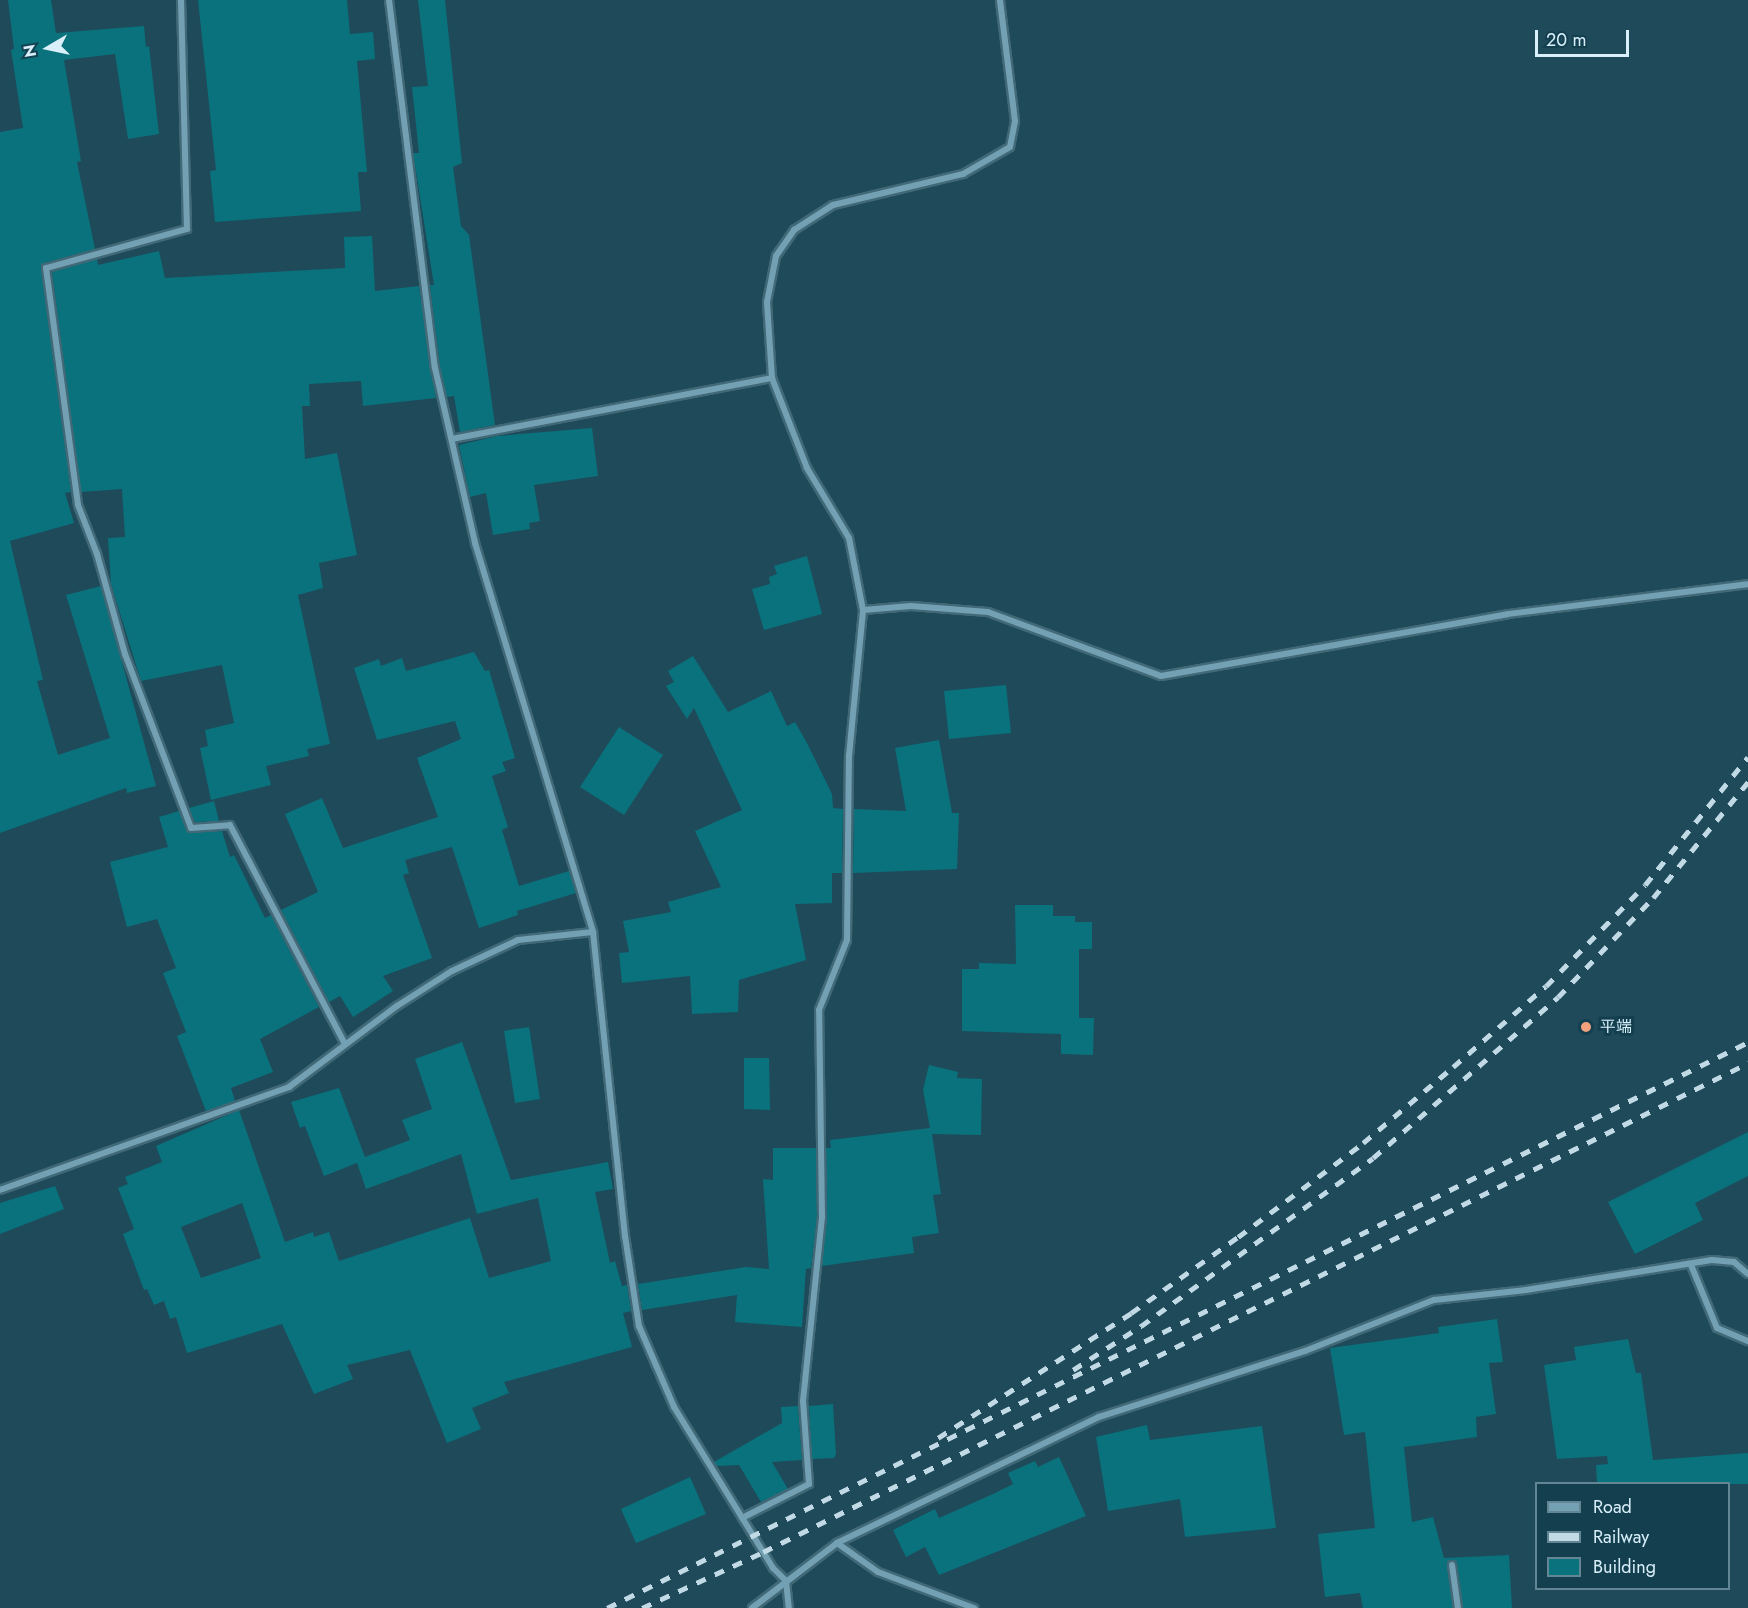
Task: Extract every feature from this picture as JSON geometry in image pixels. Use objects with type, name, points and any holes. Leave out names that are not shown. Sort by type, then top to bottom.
[{"type":"street","points":[[181,0],[188,229],[46,268],[78,505],[97,554],[125,654],[191,828],[230,825],[345,1044]]},
{"type":"street","points":[[389,0],[435,368],[475,543],[593,932],[625,1236],[639,1326],[674,1407],[742,1518],[786,1581],[789,1608]]},
{"type":"street","points":[[742,1518],[809,1484],[803,1401],[822,1217],[819,1010],[847,940],[849,756],[863,610],[849,538],[807,468],[772,378],[767,302],[776,256],[794,230],[833,205],[963,174],[1010,147],[1016,121],[1000,0]]},
{"type":"street","points":[[452,439],[772,378]]},
{"type":"street","points":[[863,610],[911,606],[988,612],[1161,676],[1508,614],[1748,584]]},
{"type":"street","points":[[0,1190],[289,1087],[345,1044],[452,971],[518,940],[593,932]]},
{"type":"street","points":[[752,1608],[837,1543],[1099,1417],[1305,1351],[1434,1300],[1691,1265],[1712,1260],[1734,1262],[1748,1274]]},
{"type":"street","points":[[1691,1265],[1717,1328],[1748,1341]]},
{"type":"street","points":[[837,1543],[878,1572],[974,1608]]},
{"type":"street","points":[[1452,1565],[1458,1608]]},
{"type":"building","points":[[8,0],[51,0],[56,33],[144,26],[146,47],[149,46],[159,134],[128,139],[115,54],[64,60],[81,161],[77,162],[95,249],[45,263],[41,268],[71,492],[65,493],[74,523],[10,541],[43,680],[37,681],[58,755],[110,738],[66,595],[101,586],[156,786],[127,793],[126,788],[0,833],[0,132],[23,128],[11,50],[14,49]]},
{"type":"building","points":[[198,0],[347,0],[350,34],[373,32],[375,59],[357,61],[367,172],[358,172],[361,211],[215,222],[210,171],[216,170]]},
{"type":"building","points":[[418,0],[445,0],[462,163],[453,167],[461,226],[469,235],[495,425],[460,432],[454,396],[447,397],[440,367],[430,285],[434,285],[413,153],[419,153],[412,87],[428,86]]},
{"type":"building","points":[[372,236],[375,291],[419,286],[436,398],[363,406],[361,381],[309,384],[310,406],[302,406],[305,459],[337,453],[357,555],[319,563],[323,588],[298,595],[330,744],[307,749],[309,756],[266,766],[271,785],[211,800],[200,748],[208,746],[205,730],[234,723],[222,665],[141,681],[111,584],[108,538],[125,537],[122,489],[81,492],[52,272],[97,259],[98,265],[159,251],[165,278],[345,268],[344,237]]},
{"type":"building","points":[[592,428],[598,476],[534,485],[540,521],[529,523],[530,529],[493,535],[486,493],[470,497],[459,445],[497,436]]},
{"type":"building","points":[[807,556],[822,614],[764,630],[752,589],[770,584],[769,577],[777,574],[774,566]]},
{"type":"building","points":[[474,652],[485,671],[489,670],[515,758],[502,762],[506,771],[492,776],[508,827],[502,830],[519,886],[569,871],[576,893],[517,911],[518,915],[479,928],[452,847],[405,860],[409,873],[403,875],[432,958],[383,976],[393,991],[353,1017],[340,996],[329,1002],[281,910],[318,892],[285,814],[322,798],[343,848],[438,817],[417,758],[461,739],[455,721],[377,740],[354,668],[379,659],[381,666],[402,658],[406,671]]},
{"type":"building","points":[[693,656],[728,712],[771,691],[787,726],[795,722],[807,743],[832,794],[833,808],[843,809],[842,873],[832,873],[832,903],[795,904],[806,960],[739,980],[738,1012],[692,1014],[690,976],[622,983],[619,953],[629,952],[623,921],[671,912],[668,902],[721,887],[695,831],[742,810],[694,708],[687,719],[666,686],[674,682],[668,671]]},
{"type":"building","points":[[1006,685],[1011,733],[949,739],[944,691]]},
{"type":"building","points":[[619,727],[663,755],[624,815],[580,787]]},
{"type":"building","points":[[939,740],[952,813],[959,813],[957,869],[853,873],[854,809],[906,811],[895,748]]},
{"type":"building","points":[[214,801],[219,821],[195,822],[189,808]]},
{"type":"building","points":[[179,811],[189,833],[222,831],[230,857],[234,855],[265,918],[271,915],[319,1007],[260,1039],[273,1072],[231,1088],[235,1101],[206,1111],[177,1036],[186,1032],[163,973],[176,968],[157,919],[127,927],[110,862],[168,847],[159,817]]},
{"type":"building","points":[[1015,905],[1053,905],[1053,916],[1075,916],[1075,922],[1092,922],[1092,949],[1079,949],[1079,1018],[1094,1018],[1093,1055],[1061,1054],[1061,1034],[962,1031],[962,969],[979,969],[979,963],[1016,964]]},
{"type":"building","points":[[529,1027],[540,1099],[515,1103],[504,1031]]},
{"type":"building","points":[[462,1042],[511,1180],[608,1162],[613,1189],[595,1192],[610,1263],[615,1261],[622,1286],[627,1285],[631,1311],[623,1313],[632,1347],[504,1382],[509,1393],[472,1408],[481,1429],[447,1443],[410,1350],[347,1365],[353,1379],[314,1394],[282,1324],[187,1353],[176,1317],[170,1319],[164,1301],[154,1305],[147,1289],[144,1290],[123,1234],[134,1229],[118,1188],[128,1184],[125,1177],[162,1162],[156,1146],[239,1110],[285,1242],[313,1232],[314,1237],[329,1232],[339,1261],[470,1218],[489,1278],[551,1261],[538,1198],[477,1214],[461,1154],[366,1189],[357,1163],[324,1176],[305,1126],[300,1128],[291,1102],[339,1088],[365,1157],[410,1140],[402,1120],[432,1109],[415,1059]],"holes":[[[242,1203],[261,1258],[201,1278],[181,1227]]]},
{"type":"building","points":[[744,1058],[769,1058],[770,1110],[744,1109]]},
{"type":"building","points":[[929,1065],[958,1072],[957,1078],[982,1079],[981,1135],[932,1134],[941,1194],[933,1195],[939,1233],[912,1237],[914,1253],[822,1266],[827,1217],[826,1148],[831,1148],[830,1140],[930,1128],[923,1090]]},
{"type":"building","points":[[1748,1132],[1748,1176],[1695,1203],[1703,1220],[1635,1254],[1608,1202]]},
{"type":"building","points":[[773,1148],[816,1148],[817,1217],[811,1268],[806,1269],[802,1327],[735,1322],[737,1295],[642,1310],[638,1284],[746,1267],[769,1269],[763,1179],[773,1180]]},
{"type":"building","points":[[55,1186],[64,1209],[0,1234],[0,1203]]},
{"type":"building","points":[[1497,1319],[1503,1362],[1489,1363],[1496,1414],[1476,1417],[1477,1437],[1404,1447],[1412,1522],[1433,1517],[1444,1558],[1509,1555],[1512,1608],[1463,1608],[1457,1564],[1452,1560],[1447,1566],[1453,1608],[1363,1608],[1360,1593],[1325,1597],[1318,1534],[1375,1528],[1365,1432],[1344,1435],[1330,1348],[1439,1333],[1438,1327]]},
{"type":"building","points":[[1628,1339],[1636,1373],[1641,1373],[1653,1460],[1748,1453],[1748,1484],[1597,1482],[1596,1465],[1608,1464],[1607,1456],[1557,1459],[1544,1365],[1576,1360],[1574,1347]]},
{"type":"building","points":[[833,1404],[836,1454],[834,1458],[812,1459],[809,1406]]},
{"type":"building","points":[[798,1406],[802,1460],[772,1462],[788,1489],[761,1502],[739,1465],[717,1466],[714,1462],[782,1423],[781,1407]]},
{"type":"building","points":[[1147,1425],[1150,1440],[1262,1426],[1276,1528],[1185,1537],[1180,1499],[1108,1511],[1096,1437]]},
{"type":"building","points":[[1059,1457],[1086,1516],[939,1575],[925,1547],[906,1557],[893,1530],[935,1509],[939,1518],[1013,1484],[1008,1473],[1035,1461],[1038,1467]]},
{"type":"building","points":[[690,1477],[706,1514],[636,1543],[621,1509]]},
{"type":"railway","points":[[938,1438],[1131,1313],[1238,1237],[1363,1143],[1546,986],[1645,885],[1748,757]]},
{"type":"railway","points":[[1073,1370],[1141,1326],[1373,1158],[1558,997],[1653,898],[1748,782]]},
{"type":"railway","points":[[607,1608],[1748,1042]]},
{"type":"railway","points":[[642,1608],[763,1552],[1748,1063]]},
{"type":"place","name":"平端","points":[[1586,1027]]}]
